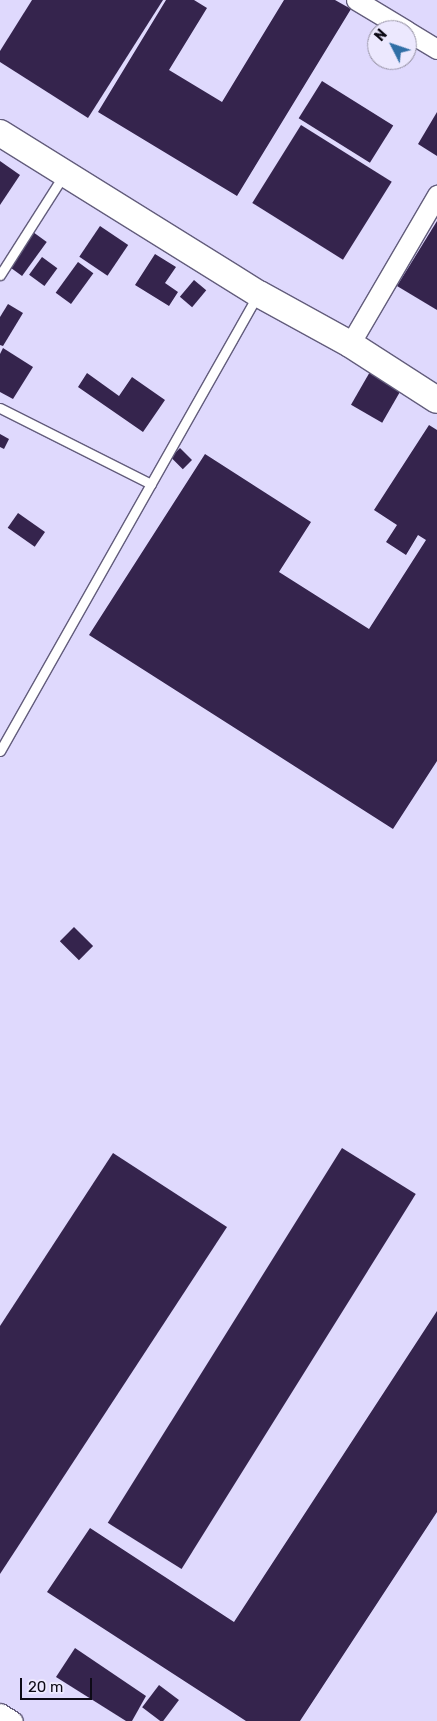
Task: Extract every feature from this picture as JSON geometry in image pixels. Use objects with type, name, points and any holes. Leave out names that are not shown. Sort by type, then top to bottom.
[{"type":"street","points":[[356,0],[389,20]]},
{"type":"street","points":[[417,37],[437,49]]},
{"type":"street","points":[[0,133],[259,294],[350,344],[437,400]]},
{"type":"street","points":[[350,344],[437,195]]},
{"type":"street","points":[[0,1713],[13,1721]]},
{"type":"lane","points":[[0,275],[64,173]]},
{"type":"lane","points":[[0,750],[259,294]]},
{"type":"lane","points":[[0,408],[151,484]]},
{"type":"building","points":[[32,0],[163,0],[88,118],[0,62],[0,51]]},
{"type":"building","points":[[166,0],[194,0],[207,8],[169,70],[222,102],[284,0],[335,0],[351,9],[237,196],[98,112]]},
{"type":"building","points":[[322,81],[393,126],[370,163],[299,118]]},
{"type":"building","points":[[437,112],[437,156],[418,144]]},
{"type":"building","points":[[301,125],[392,182],[343,260],[252,203]]},
{"type":"building","points":[[0,161],[20,175],[0,205]]},
{"type":"building","points":[[437,221],[437,310],[397,286]]},
{"type":"building","points":[[100,226],[128,245],[107,276],[79,257]]},
{"type":"building","points":[[33,232],[47,242],[22,276],[8,266]]},
{"type":"building","points":[[155,254],[176,267],[165,283],[178,292],[169,306],[135,285]]},
{"type":"building","points":[[42,257],[57,268],[44,286],[29,275]]},
{"type":"building","points":[[78,262],[93,273],[71,304],[56,293]]},
{"type":"building","points":[[194,280],[206,290],[192,307],[180,297]]},
{"type":"building","points":[[8,304],[23,313],[3,346],[0,345],[0,317]]},
{"type":"building","points":[[3,348],[33,367],[13,399],[0,392],[0,354]]},
{"type":"building","points":[[371,370],[402,388],[382,423],[351,405]]},
{"type":"building","points":[[87,373],[119,396],[132,377],[165,400],[143,432],[78,387]]},
{"type":"building","points":[[429,425],[437,430],[437,761],[393,829],[89,635],[205,454],[311,522],[279,572],[369,629],[426,540],[418,535],[406,555],[386,542],[397,525],[374,510]]},
{"type":"building","points":[[0,434],[9,439],[4,449],[0,447]]},
{"type":"building","points":[[180,448],[192,460],[183,469],[171,457]]},
{"type":"building","points":[[18,513],[45,532],[35,547],[8,528]]},
{"type":"building","points":[[74,927],[93,946],[79,960],[60,941]]},
{"type":"building","points":[[342,1148],[416,1194],[182,1569],[108,1523]]},
{"type":"building","points":[[113,1153],[227,1227],[0,1574],[0,1326]]},
{"type":"building","points":[[437,1311],[437,1512],[300,1721],[246,1721],[47,1592],[90,1528],[234,1622]]},
{"type":"building","points":[[75,1648],[146,1696],[132,1721],[126,1721],[56,1677]]},
{"type":"building","points":[[159,1685],[179,1700],[163,1721],[160,1721],[142,1707]]}]
